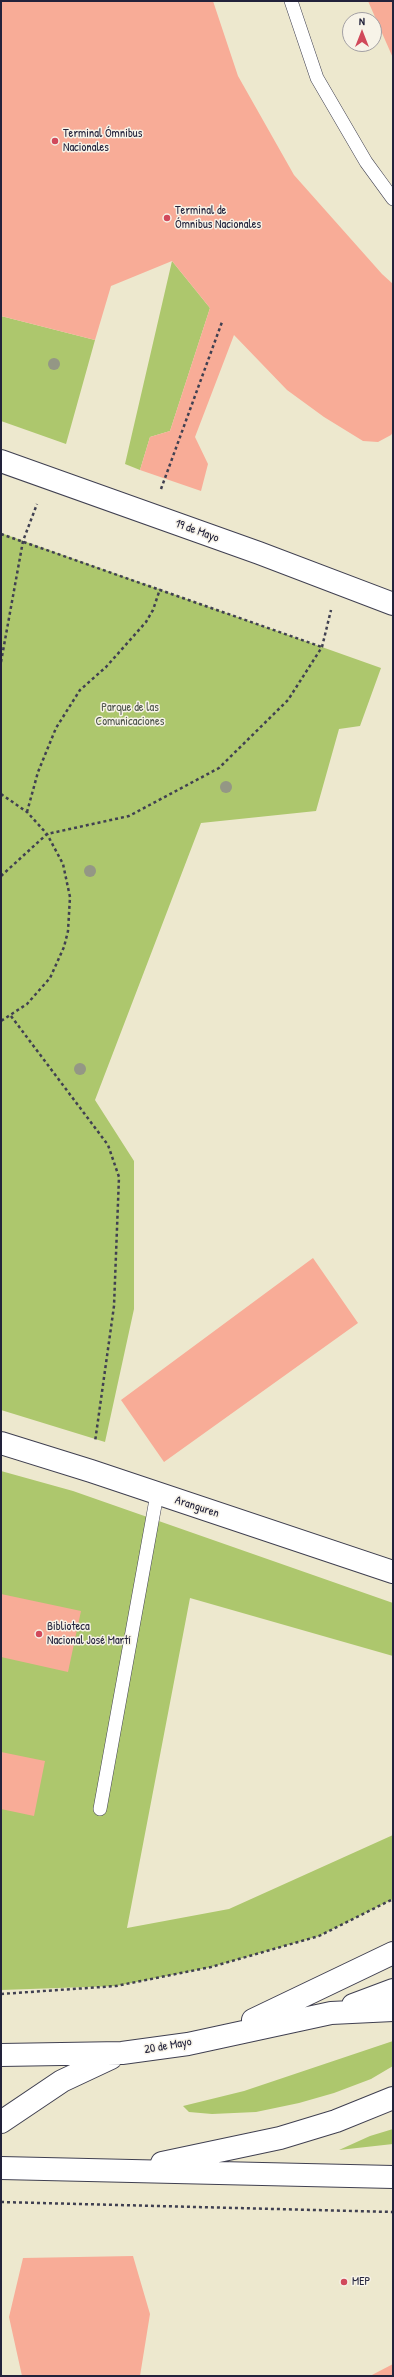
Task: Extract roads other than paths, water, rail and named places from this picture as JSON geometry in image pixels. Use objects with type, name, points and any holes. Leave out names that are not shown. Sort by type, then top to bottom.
[{"type":"main road","name":"19 de Mayo","points":[[1,461],[337,583],[392,601]]},
{"type":"main road","name":"Aranguren","points":[[1,1443],[91,1471],[393,1572]]},
{"type":"main road","points":[[224,2034],[393,1953]]},
{"type":"main road","name":"20 de Mayo","points":[[331,2013],[393,1990]]},
{"type":"main road","name":"20 de Mayo","points":[[1,2055],[122,2054],[188,2044],[224,2034],[331,2013],[393,2010]]},
{"type":"main road","points":[[1,2122],[62,2081],[122,2054]]},
{"type":"main road","points":[[118,2172],[280,2138],[336,2121],[393,2098]]},
{"type":"main road","points":[[1,2168],[118,2172],[393,2177]]},
{"type":"lane","points":[[291,1],[317,78],[366,162],[393,199]]},
{"type":"lane","points":[[100,1809],[158,1494]]},
{"type":"place","name":"Terminal Ómnibus Nacionales","points":[[55,141]]},
{"type":"place","name":"Terminal de Ómnibus Nacionales","points":[[167,218]]},
{"type":"place","name":"Biblioteca Nacional José Martí","points":[[39,1634]]},
{"type":"place","name":"MEP","points":[[344,2282]]},
{"type":"park label","name":"Parque de las Comunicaciones","points":[[130,715]]}]
